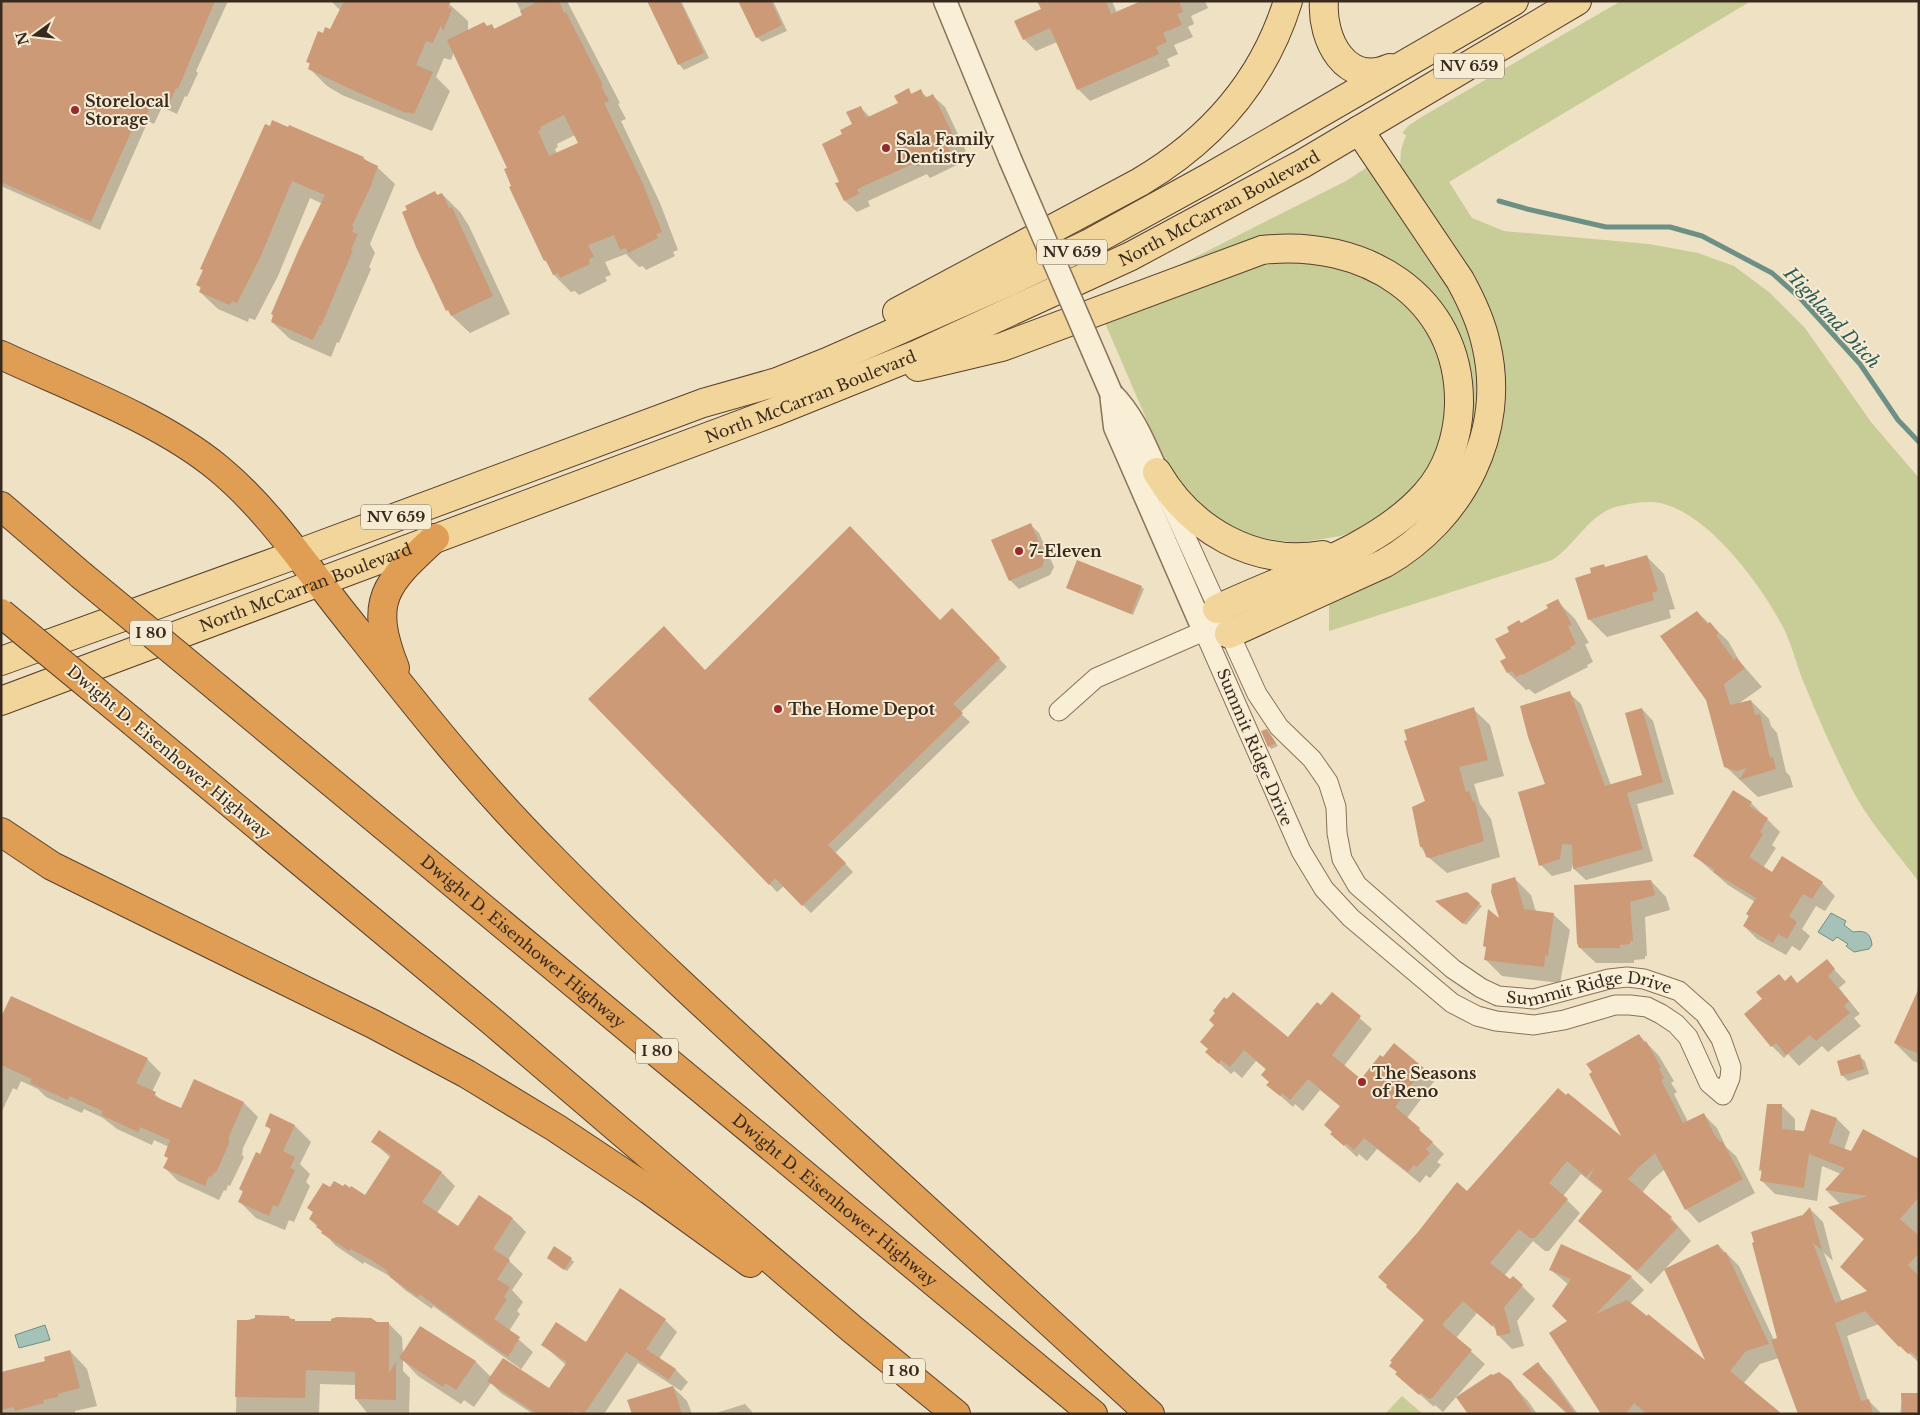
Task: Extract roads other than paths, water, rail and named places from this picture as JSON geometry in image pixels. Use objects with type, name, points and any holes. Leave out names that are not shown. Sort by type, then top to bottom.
[{"type":"highway","points":[[1,355],[104,402],[182,442],[226,475],[268,517],[421,712],[489,793],[625,932],[1150,1414]]},
{"type":"highway","name":"Dwight D. Eisenhower Highway","points":[[1,506],[81,575],[1093,1414]]},
{"type":"highway","points":[[421,712],[392,662],[382,629],[381,612],[385,596],[400,573],[435,538]]},
{"type":"highway","name":"Dwight D. Eisenhower Highway","points":[[1,613],[494,1023],[852,1329],[956,1414]]},
{"type":"highway","points":[[1,832],[52,866],[373,1024],[467,1074],[556,1128],[649,1190],[788,1290],[852,1329]]},
{"type":"highway","points":[[1,847],[22,857],[52,866]]},
{"type":"main road","points":[[703,403],[925,298],[1168,166],[1196,144],[1240,96],[1269,48],[1288,1]]},
{"type":"main road","points":[[1324,1],[1327,31],[1334,47],[1344,62],[1355,71],[1367,73],[1380,72],[1419,55]]},
{"type":"main road","name":"North McCarran Boulevard","points":[[1,661],[297,554],[703,403],[777,382],[827,362],[1006,283],[1088,244],[1514,1]]},
{"type":"main road","name":"North McCarran Boulevard","points":[[1,700],[841,385],[927,350],[1131,256],[1359,130],[1577,1]]},
{"type":"main road","points":[[1217,624],[1386,563],[1404,552],[1427,532],[1456,501],[1468,482],[1484,439],[1490,399],[1489,360],[1486,342],[1470,300],[1460,280],[1359,130]]},
{"type":"main road","points":[[841,385],[1002,347],[1262,250],[1302,248],[1357,259],[1396,278],[1427,308],[1441,328],[1457,370],[1459,417],[1454,442],[1438,479],[1410,511],[1390,528],[1217,624]]},
{"type":"main road","points":[[1157,472],[1176,502],[1190,515],[1230,541],[1252,549],[1272,555],[1308,557],[1327,554],[1367,541]]},
{"type":"street","name":"Summit Ridge Drive","points":[[945,1],[1010,159],[1111,393],[1115,427],[1217,624],[1266,711],[1288,738],[1312,759],[1328,782],[1336,807],[1337,833],[1342,859],[1357,885],[1370,899],[1453,969],[1481,988],[1498,996],[1534,999],[1609,979],[1627,977],[1657,982],[1679,991],[1705,1014],[1721,1039],[1730,1067],[1730,1078],[1723,1095],[1708,1083],[1688,1037],[1676,1024],[1662,1014],[1647,1008],[1615,1005],[1564,1020],[1534,1025],[1515,1024],[1477,1016],[1452,1003],[1351,918],[1324,889],[1301,851],[1217,624],[1157,472],[1134,420],[1126,408],[1111,393]]},
{"type":"street","points":[[1059,711],[1096,678],[1217,624]]},
{"type":"water","points":[[1831,913],[1846,921],[1844,925],[1853,932],[1861,931],[1867,933],[1872,945],[1869,949],[1854,952],[1846,946],[1848,944],[1837,937],[1833,941],[1818,932]]},
{"type":"water","points":[[45,1325],[50,1340],[19,1348],[15,1335]]},
{"type":"waterway","name":"Highland Ditch","points":[[1499,201],[1606,227],[1670,227],[1702,236],[1772,273],[1800,298],[1860,364],[1898,420],[1919,442]]},
{"type":"place","name":"Storelocal Storage","points":[[75,110]]},
{"type":"place","name":"Sala Family Dentistry","points":[[886,148]]},
{"type":"place","name":"7-Eleven","points":[[1019,551]]},
{"type":"place","name":"The Home Depot","points":[[778,709]]},
{"type":"place","name":"The Seasons of Reno","points":[[1362,1082]]}]
